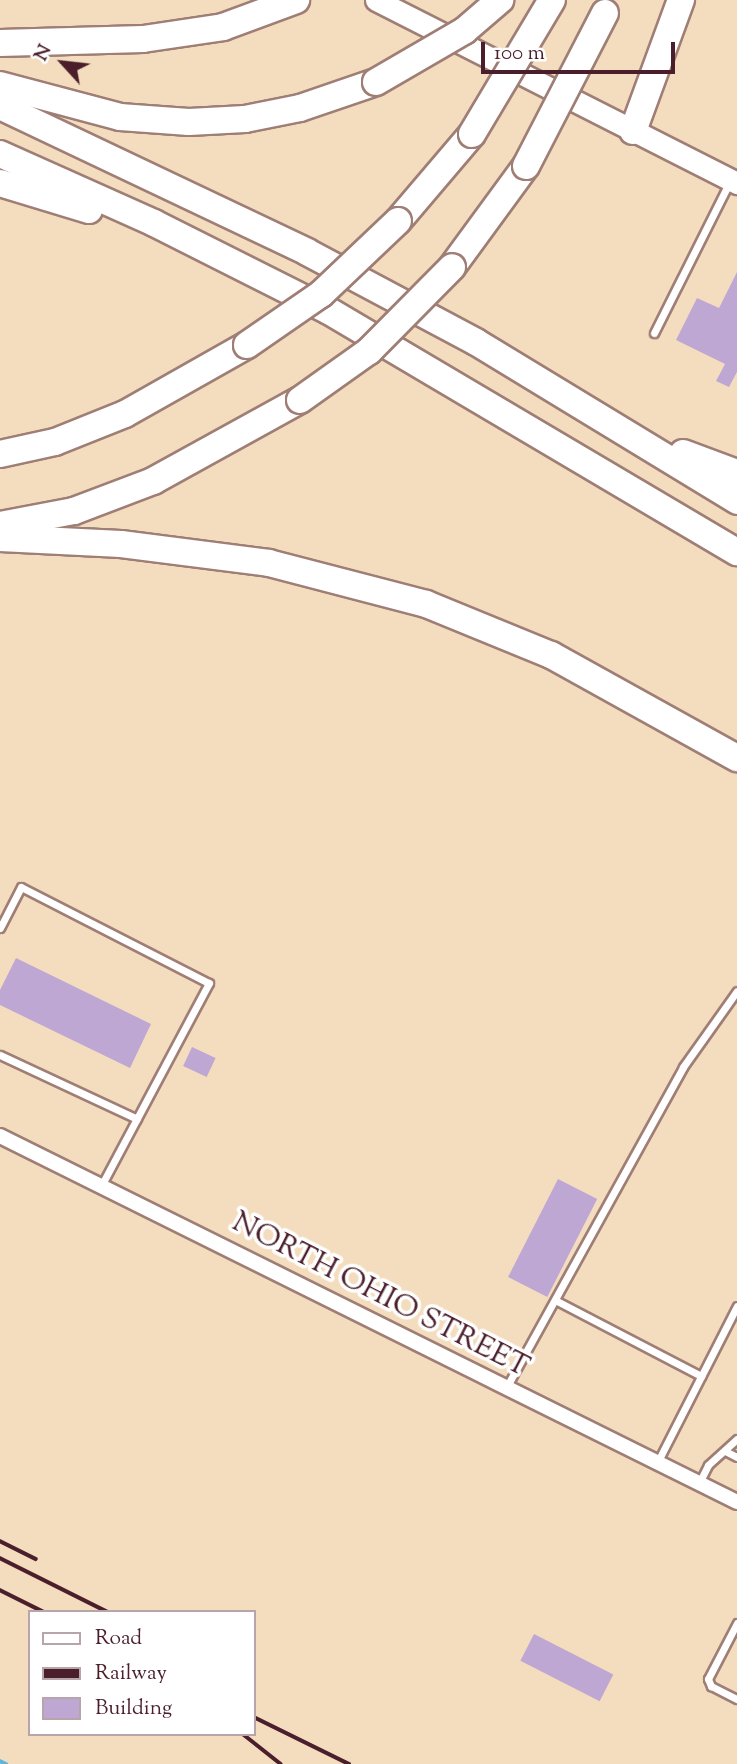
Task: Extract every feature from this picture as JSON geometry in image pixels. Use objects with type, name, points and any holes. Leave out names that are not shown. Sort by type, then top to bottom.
[{"type":"highway","points":[[0,43],[143,39],[223,27],[296,0]]},
{"type":"highway","points":[[0,85],[120,117],[188,122],[245,119],[300,108],[376,82],[464,31],[500,0]]},
{"type":"highway","points":[[0,454],[55,442],[125,414],[247,345],[321,294],[398,220],[472,134],[552,0]]},
{"type":"highway","points":[[633,131],[681,0]]},
{"type":"highway","points":[[0,525],[74,512],[153,481],[300,400],[369,351],[453,267],[526,166],[608,7]]},
{"type":"highway","points":[[0,106],[307,252],[603,416],[737,500]]},
{"type":"highway","points":[[0,154],[248,269],[329,311],[737,552]]},
{"type":"highway","points":[[0,183],[45,194],[248,269]]},
{"type":"highway","points":[[603,416],[737,473]]},
{"type":"highway","points":[[0,538],[121,544],[270,563],[426,604],[551,655],[737,758]]},
{"type":"street","points":[[376,0],[734,181]]},
{"type":"street","name":"NORTH OHIO STREET","points":[[0,1136],[737,1502]]},
{"type":"lane","points":[[654,333],[734,181]]},
{"type":"lane","points":[[0,928],[21,887],[209,982],[101,1186]]},
{"type":"lane","points":[[506,1388],[683,1067],[737,991]]},
{"type":"lane","points":[[0,1055],[137,1119]]},
{"type":"lane","points":[[555,1300],[701,1376]]},
{"type":"lane","points":[[657,1463],[737,1306]]},
{"type":"lane","points":[[698,1483],[708,1465],[737,1439]]},
{"type":"lane","points":[[725,1451],[737,1457]]},
{"type":"lane","points":[[737,1623],[708,1679],[711,1686],[737,1699]]},
{"type":"building","points":[[737,272],[737,372],[729,387],[716,381],[725,364],[676,340],[697,298],[719,308]]},
{"type":"building","points":[[16,958],[151,1024],[130,1068],[0,1005],[0,990]]},
{"type":"building","points":[[192,1047],[216,1058],[207,1077],[183,1066]]},
{"type":"building","points":[[558,1179],[597,1199],[547,1297],[508,1277]]},
{"type":"building","points":[[534,1634],[613,1674],[600,1701],[520,1661]]},
{"type":"waterway","points":[[0,1761],[6,1764]]},
{"type":"railway","points":[[0,1541],[36,1559]]},
{"type":"railway","points":[[0,1558],[104,1610]]},
{"type":"railway","points":[[0,1590],[40,1610]]},
{"type":"railway","points":[[256,1718],[349,1764]]},
{"type":"railway","points":[[246,1736],[281,1764]]}]
